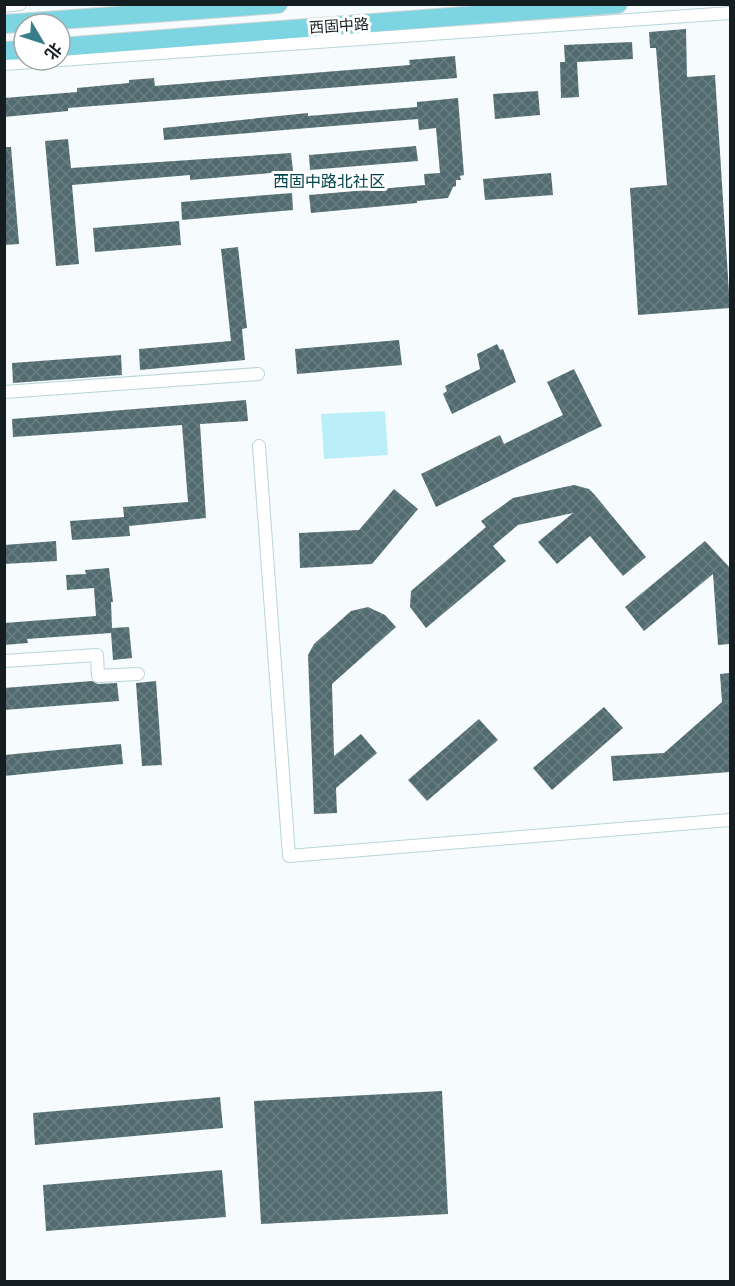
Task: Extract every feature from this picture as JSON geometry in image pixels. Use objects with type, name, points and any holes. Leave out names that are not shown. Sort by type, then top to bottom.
[{"type":"main road","points":[[4,24],[278,4]]},
{"type":"main road","name":"西固中路","points":[[72,46],[520,9],[618,4]]},
{"type":"street","points":[[4,6],[20,4]]},
{"type":"street","points":[[4,64],[730,13]]},
{"type":"street","points":[[4,392],[258,374]]},
{"type":"street","points":[[259,446],[288,856],[730,820]]},
{"type":"street","points":[[4,661],[97,655],[98,676],[138,674]]},
{"type":"shaded area","points":[[385,411],[388,455],[324,459],[321,414]]},
{"type":"building","points":[[686,29],[687,77],[715,75],[730,308],[638,315],[630,188],[667,185],[656,48],[650,48],[649,32]]},
{"type":"building","points":[[632,42],[633,59],[577,62],[579,97],[561,98],[560,62],[565,62],[564,45]]},
{"type":"building","points":[[455,56],[457,78],[68,108],[68,111],[4,117],[4,98],[77,92],[77,88],[129,83],[129,80],[154,78],[155,86],[410,65],[409,60]]},
{"type":"building","points":[[538,91],[540,115],[495,119],[493,94]]},
{"type":"building","points":[[458,98],[464,175],[460,176],[461,180],[456,180],[456,186],[453,187],[448,198],[417,201],[417,203],[311,213],[309,195],[425,185],[424,174],[440,173],[436,128],[419,130],[418,119],[164,140],[163,128],[308,113],[308,116],[417,107],[417,102]]},
{"type":"building","points":[[68,139],[71,168],[291,153],[293,171],[190,180],[190,175],[72,185],[79,264],[56,266],[45,141]]},
{"type":"building","points":[[416,146],[418,161],[310,170],[309,155]]},
{"type":"building","points":[[4,147],[11,147],[19,244],[4,245]]},
{"type":"building","points":[[551,173],[553,195],[485,200],[483,179]]},
{"type":"building","points":[[292,193],[293,210],[182,220],[181,202]]},
{"type":"building","points":[[179,221],[181,245],[95,252],[93,228]]},
{"type":"building","points":[[238,247],[247,328],[242,329],[245,360],[140,370],[139,349],[231,341],[221,249]]},
{"type":"building","points":[[399,340],[402,365],[297,374],[295,349]]},
{"type":"building","points":[[497,344],[500,350],[503,349],[516,382],[452,414],[443,394],[447,391],[445,386],[480,369],[477,354]]},
{"type":"building","points":[[121,355],[122,375],[13,383],[12,363]]},
{"type":"building","points":[[574,369],[602,426],[436,507],[421,474],[500,435],[504,444],[563,415],[547,382]]},
{"type":"building","points":[[246,400],[248,421],[200,424],[206,518],[129,526],[130,536],[72,540],[70,521],[124,517],[123,507],[188,502],[182,425],[13,437],[12,419]]},
{"type":"building","points":[[574,485],[589,489],[594,494],[646,557],[623,576],[590,536],[557,564],[538,542],[573,513],[518,525],[493,546],[506,561],[426,628],[410,607],[411,591],[486,527],[481,521],[513,498]]},
{"type":"building","points":[[394,489],[418,509],[372,564],[300,568],[299,533],[359,530]]},
{"type":"building","points":[[56,541],[57,561],[4,564],[4,545]]},
{"type":"building","points":[[705,541],[730,568],[730,644],[718,645],[713,574],[644,631],[625,607]]},
{"type":"building","points":[[109,568],[113,602],[111,602],[112,628],[129,627],[132,658],[113,660],[111,633],[27,639],[28,643],[4,645],[4,623],[96,616],[94,588],[67,590],[66,575],[86,574],[85,570]]},
{"type":"building","points":[[368,607],[385,615],[396,627],[332,684],[334,756],[361,734],[377,753],[336,788],[337,813],[314,814],[308,655],[314,644],[351,611]]},
{"type":"building","points":[[730,673],[730,772],[613,781],[611,756],[664,753],[722,702],[720,674]]},
{"type":"building","points":[[92,681],[98,684],[117,683],[119,701],[4,710],[4,688]]},
{"type":"building","points":[[156,681],[162,765],[142,766],[136,683]]},
{"type":"building","points":[[604,707],[623,728],[552,790],[533,768]]},
{"type":"building","points":[[479,719],[498,740],[427,801],[408,780]]},
{"type":"building","points":[[121,744],[123,764],[4,776],[4,755]]},
{"type":"building","points":[[442,1091],[448,1214],[261,1224],[254,1101]]},
{"type":"building","points":[[220,1097],[223,1128],[35,1145],[33,1113]]},
{"type":"building","points":[[222,1170],[226,1217],[46,1231],[43,1185]]},
{"type":"district","name":"西固中路北社区","points":[[329,181]]}]
